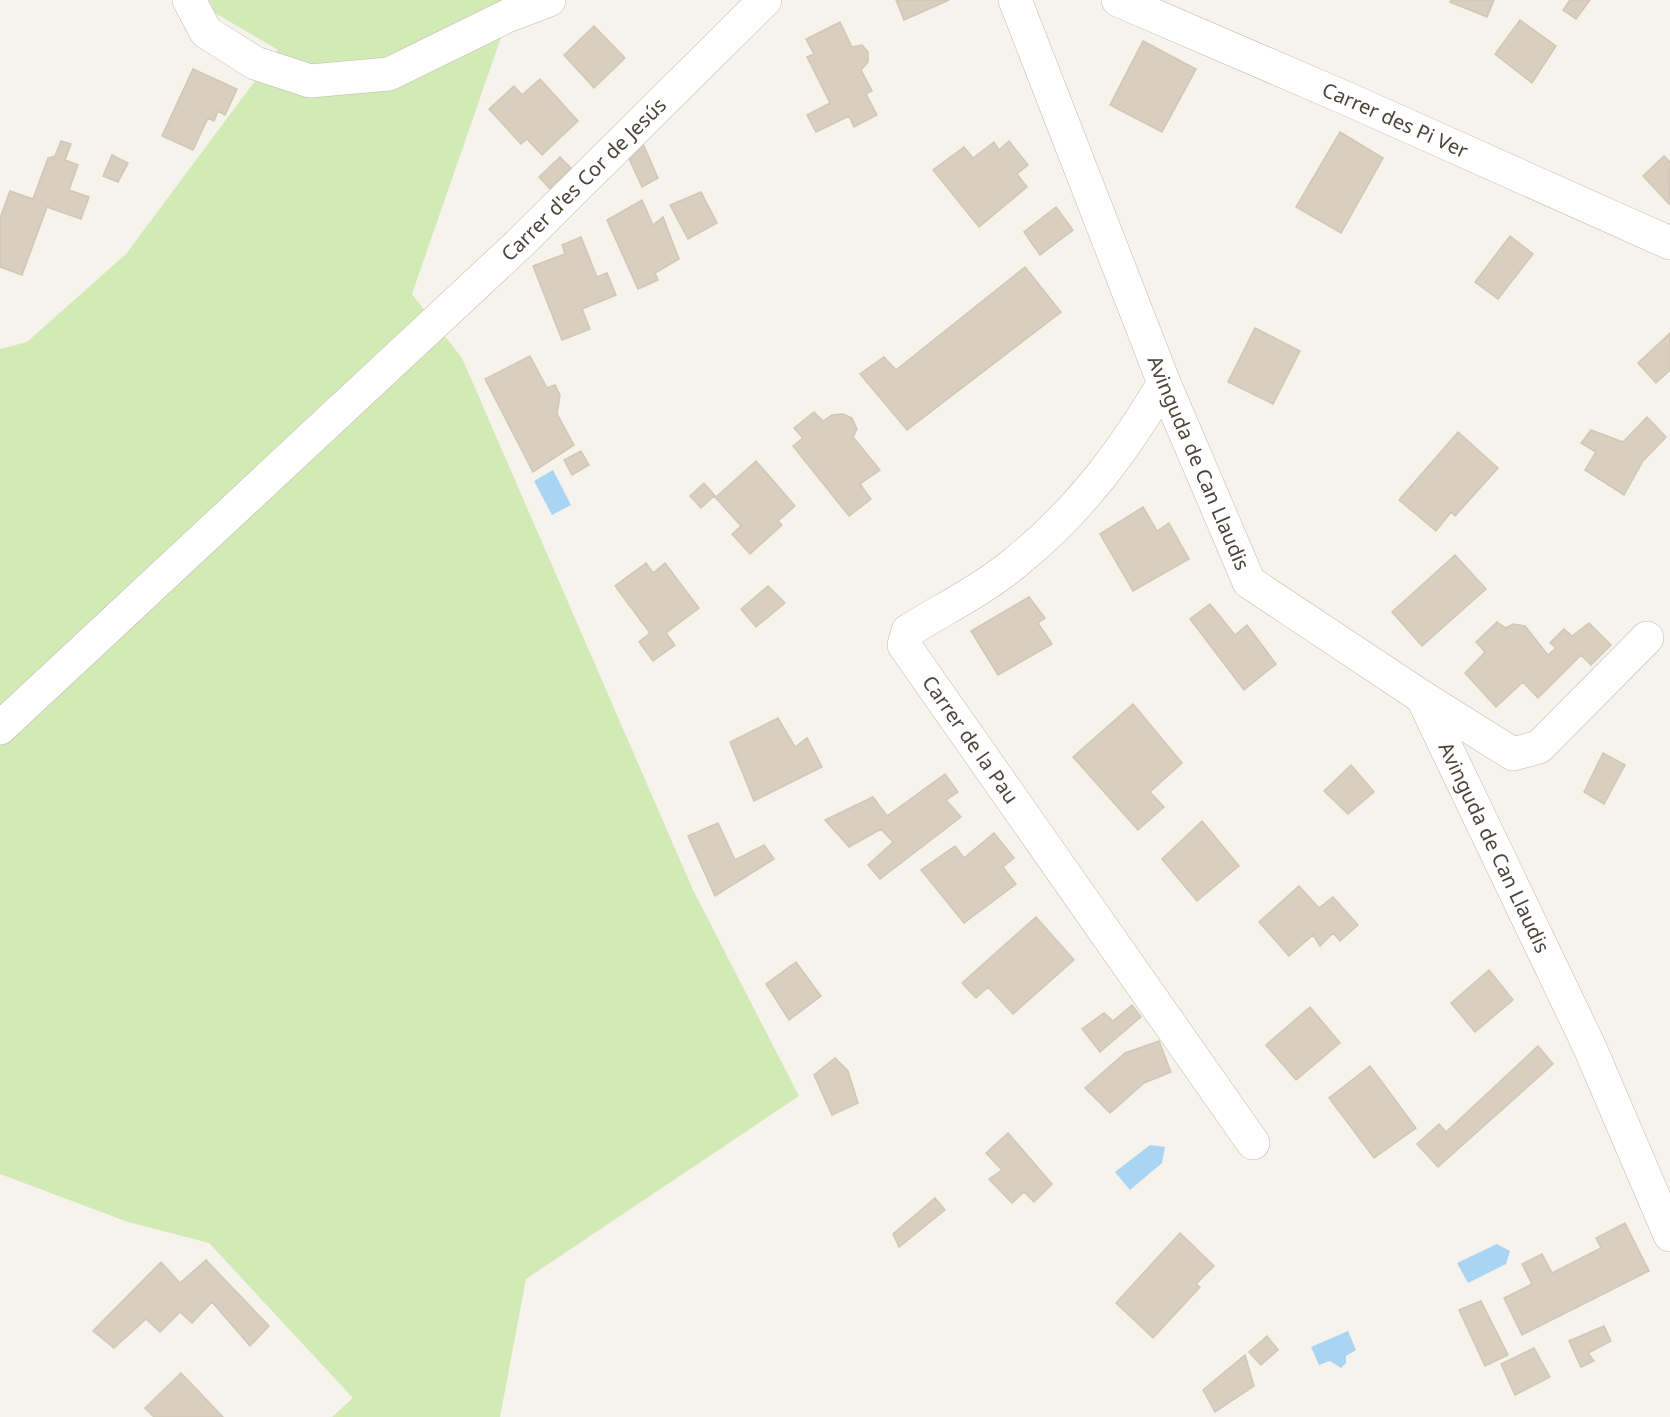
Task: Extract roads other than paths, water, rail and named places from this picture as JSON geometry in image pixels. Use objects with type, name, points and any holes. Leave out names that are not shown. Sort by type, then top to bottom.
[{"type":"street","points":[[189,0],[206,32],[255,63],[310,81],[389,74],[507,16],[549,0]]},
{"type":"street","name":"Carrer d'es Cor de Jesús","points":[[0,728],[518,245],[765,0]]},
{"type":"street","name":"Avinguda de Can Llaudis","points":[[1015,0],[1164,383],[1249,582],[1422,697],[1590,1048],[1670,1235]]},
{"type":"street","name":"Carrer des Pi Ver","points":[[1118,0],[1361,105],[1670,243]]},
{"type":"street","name":"Carrer de la Pau","points":[[1164,383],[1130,441],[1099,482],[1061,523],[1015,563],[908,631],[904,645],[1253,1143]]},
{"type":"street","points":[[1422,697],[1513,754],[1530,750],[1539,747],[1647,638]]},
{"type":"water","points":[[553,470],[571,505],[552,515],[534,481]]},
{"type":"water","points":[[1150,1145],[1165,1147],[1162,1163],[1130,1190],[1115,1172]]},
{"type":"water","points":[[1497,1244],[1510,1251],[1506,1264],[1468,1283],[1457,1263]]},
{"type":"water","points":[[1348,1331],[1356,1350],[1346,1356],[1346,1363],[1341,1368],[1330,1361],[1319,1365],[1311,1347]]}]
